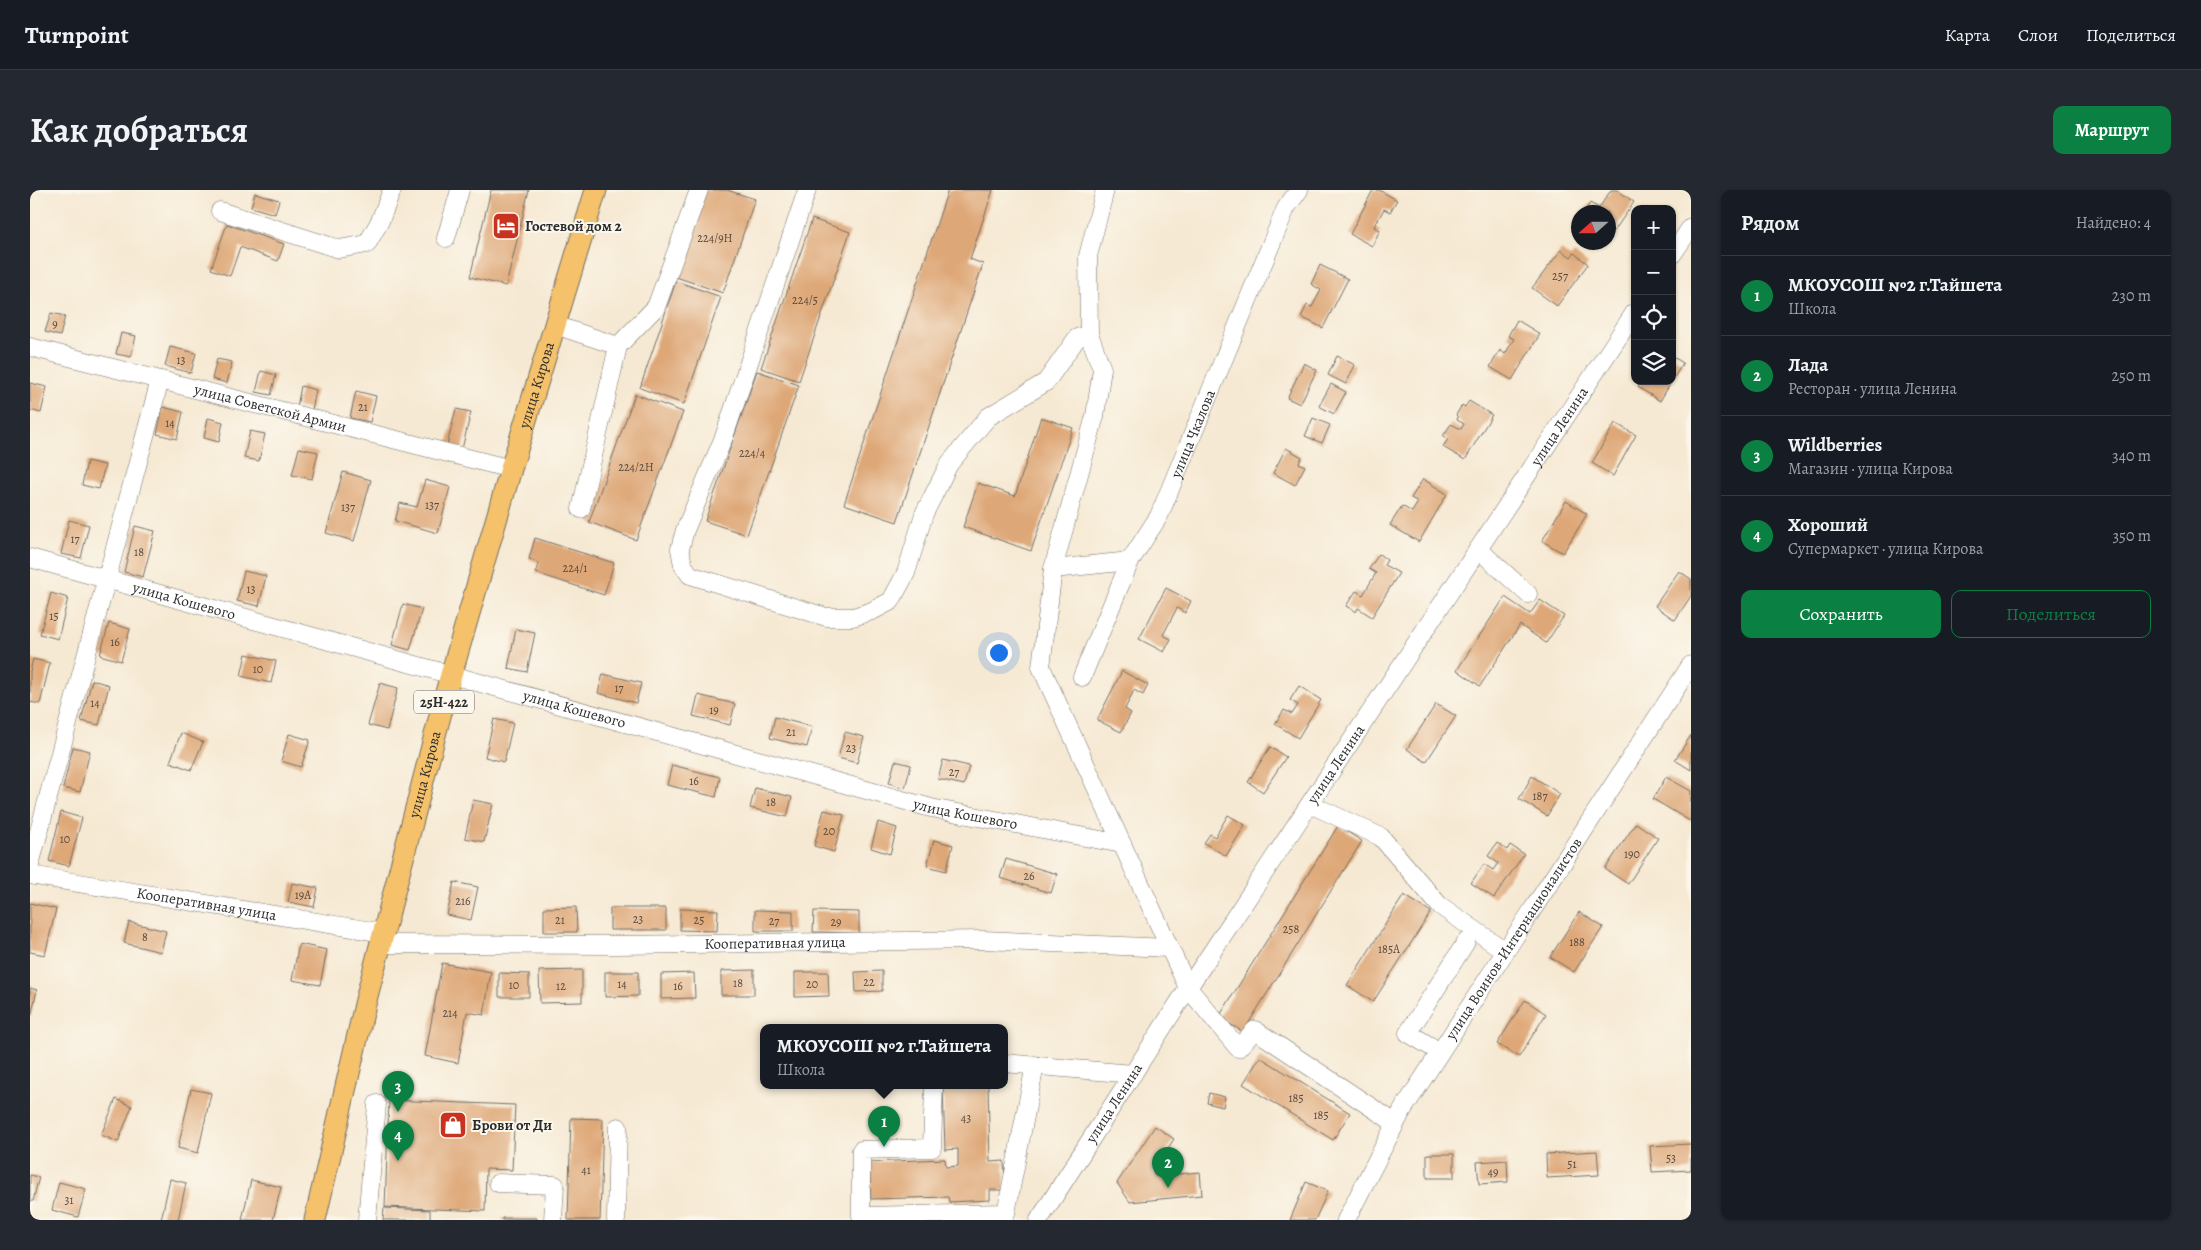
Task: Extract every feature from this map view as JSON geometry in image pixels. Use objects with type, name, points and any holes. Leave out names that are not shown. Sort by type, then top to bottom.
[{"type":"main road","name":"улица Кирова","points":[[315,1220],[382,938],[452,674],[510,468],[596,190]]},
{"type":"street","points":[[220,211],[340,249],[367,244],[380,221],[392,190]]},
{"type":"street","points":[[446,238],[460,190]]},
{"type":"street","points":[[581,509],[618,346],[656,307],[700,190]]},
{"type":"street","points":[[807,190],[724,437],[680,549],[683,564],[690,575],[826,617],[853,617],[872,611],[891,601],[906,573],[924,514],[949,464],[988,418],[1046,382],[1077,338],[1089,334]]},
{"type":"street","points":[[1105,190],[1088,256],[1089,334],[1102,369],[1095,416],[1053,569],[1041,667],[1188,988],[1238,1048],[1255,1030],[1396,1124]]},
{"type":"street","name":"улица Чкалова","points":[[1082,677],[1130,561],[1159,516],[1286,208],[1299,190]]},
{"type":"street","points":[[1675,250],[1691,227]]},
{"type":"street","name":"улица Ленина","points":[[1039,1220],[1188,988],[1631,318]]},
{"type":"street","points":[[555,325],[618,346]]},
{"type":"street","name":"улица Советской Армии","points":[[30,347],[510,468]]},
{"type":"street","points":[[30,865],[160,380]]},
{"type":"street","points":[[1478,549],[1528,594]]},
{"type":"street","name":"улица Кошевого","points":[[30,558],[931,808],[1122,844]]},
{"type":"street","points":[[1053,569],[1130,561]]},
{"type":"street","name":"улица Воинов-Интернационалистов","points":[[1346,1220],[1396,1124],[1440,1052],[1689,673]]},
{"type":"street","points":[[1310,804],[1381,837],[1440,905],[1505,951]]},
{"type":"street","name":"Кооперативная улица","points":[[30,875],[382,938],[617,945],[983,940],[1169,948]]},
{"type":"street","points":[[1440,1052],[1408,1033],[1466,942]]},
{"type":"street","points":[[1008,1063],[1133,1074]]},
{"type":"street","points":[[934,1089],[932,1148],[861,1150],[861,1216],[1006,1214],[1035,1065]]},
{"type":"street","points":[[367,1220],[377,1104]]},
{"type":"street","points":[[616,1220],[618,1127]]},
{"type":"street","points":[[498,1183],[554,1185],[553,1220]]},
{"type":"building","points":[[491,190],[529,190],[506,286],[470,277]]},
{"type":"building","points":[[705,190],[727,190],[755,199],[723,293],[676,277]]},
{"type":"building","points":[[948,190],[993,190],[970,259],[983,264],[897,522],[844,504]]},
{"type":"building","points":[[1373,190],[1379,190],[1397,200],[1390,212],[1384,209],[1374,227],[1380,230],[1372,246],[1350,234]]},
{"type":"building","points":[[1611,190],[1617,190],[1634,202],[1616,228],[1616,205],[1601,205]]},
{"type":"building","points":[[255,193],[279,200],[275,214],[251,207]]},
{"type":"building","points":[[812,219],[850,232],[799,381],[761,368]]},
{"type":"building","points":[[227,224],[284,244],[278,261],[240,247],[230,276],[211,269]]},
{"type":"building","points":[[1561,250],[1571,257],[1574,253],[1588,264],[1557,306],[1532,288]]},
{"type":"building","points":[[1320,265],[1348,279],[1323,328],[1301,317],[1307,305],[1312,307],[1321,290],[1311,284]]},
{"type":"building","points":[[676,281],[721,297],[684,404],[640,388]]},
{"type":"building","points":[[51,313],[65,316],[60,336],[45,332]]},
{"type":"building","points":[[1517,320],[1540,334],[1512,380],[1490,367],[1500,350],[1505,354],[1514,339],[1508,336]]},
{"type":"building","points":[[121,333],[136,336],[131,357],[116,354]]},
{"type":"building","points":[[170,347],[196,353],[191,373],[165,366]]},
{"type":"building","points":[[1337,356],[1355,365],[1346,384],[1328,375]]},
{"type":"building","points":[[217,359],[232,362],[227,383],[212,379]]},
{"type":"building","points":[[1676,359],[1683,363],[1676,374]]},
{"type":"building","points":[[1304,363],[1317,370],[1300,404],[1287,398]]},
{"type":"building","points":[[261,371],[276,375],[271,395],[256,392]]},
{"type":"building","points":[[757,371],[799,385],[747,535],[705,521]]},
{"type":"building","points":[[30,383],[47,387],[41,413],[30,410]]},
{"type":"building","points":[[1331,384],[1346,392],[1334,414],[1319,406]]},
{"type":"building","points":[[1639,385],[1670,385],[1660,401],[1638,387]]},
{"type":"building","points":[[301,386],[316,390],[312,410],[297,407]]},
{"type":"building","points":[[356,391],[376,396],[370,422],[350,418]]},
{"type":"building","points":[[635,394],[683,412],[636,540],[589,522]]},
{"type":"building","points":[[1469,401],[1492,415],[1465,460],[1443,447],[1448,439],[1443,436],[1451,424],[1461,429],[1464,424],[1457,420],[1458,417],[1456,415],[1462,405],[1465,407]]},
{"type":"building","points":[[163,407],[183,412],[177,439],[157,434]]},
{"type":"building","points":[[456,409],[471,412],[462,449],[447,445]]},
{"type":"building","points":[[1041,417],[1073,428],[1031,551],[963,527],[978,483],[1015,496]]},
{"type":"building","points":[[208,418],[223,422],[219,442],[204,438]]},
{"type":"building","points":[[1313,418],[1330,425],[1322,443],[1305,436]]},
{"type":"building","points":[[1615,423],[1636,435],[1613,476],[1592,463]]},
{"type":"building","points":[[250,431],[265,434],[259,461],[244,458]]},
{"type":"building","points":[[299,448],[318,452],[312,479],[292,475]]},
{"type":"building","points":[[1286,448],[1302,457],[1299,463],[1305,466],[1295,485],[1273,473]]},
{"type":"building","points":[[87,461],[105,465],[99,489],[82,485]]},
{"type":"building","points":[[343,472],[371,480],[354,541],[326,533]]},
{"type":"building","points":[[1423,479],[1447,494],[1419,542],[1390,525],[1402,506],[1412,512],[1418,502],[1411,498]]},
{"type":"building","points":[[425,480],[450,487],[438,533],[395,521],[400,503],[417,507]]},
{"type":"building","points":[[1566,501],[1587,514],[1563,553],[1542,541]]},
{"type":"building","points":[[69,520],[89,525],[81,558],[61,554]]},
{"type":"building","points":[[135,526],[155,531],[143,577],[124,572]]},
{"type":"building","points":[[535,538],[614,563],[604,595],[536,573],[539,563],[529,559]]},
{"type":"building","points":[[1379,554],[1387,560],[1384,565],[1399,573],[1372,617],[1358,608],[1356,612],[1346,606],[1356,591],[1363,595],[1376,573],[1369,569]]},
{"type":"building","points":[[244,571],[266,576],[259,606],[237,601]]},
{"type":"building","points":[[1679,571],[1691,579],[1691,596],[1675,620],[1655,606]]},
{"type":"building","points":[[1166,588],[1191,601],[1185,613],[1177,608],[1163,635],[1171,639],[1164,652],[1139,639]]},
{"type":"building","points":[[51,593],[68,598],[58,639],[40,634]]},
{"type":"building","points":[[1505,597],[1530,614],[1540,600],[1564,616],[1546,643],[1520,625],[1480,686],[1457,670]]},
{"type":"building","points":[[403,604],[422,609],[410,650],[392,645]]},
{"type":"building","points":[[109,623],[130,629],[121,661],[100,655]]},
{"type":"building","points":[[516,629],[535,633],[527,672],[508,668]]},
{"type":"building","points":[[246,654],[276,661],[271,683],[241,676]]},
{"type":"building","points":[[33,659],[50,663],[40,704],[30,702],[30,671]]},
{"type":"building","points":[[1122,671],[1148,685],[1143,695],[1134,690],[1125,709],[1131,713],[1121,732],[1097,720]]},
{"type":"building","points":[[603,674],[641,683],[636,703],[598,693]]},
{"type":"building","points":[[92,680],[109,685],[99,725],[81,721]]},
{"type":"building","points":[[380,683],[398,688],[387,730],[368,725]]},
{"type":"building","points":[[1299,686],[1321,700],[1298,738],[1275,724],[1284,710],[1292,714],[1298,705],[1290,700]]},
{"type":"building","points":[[698,695],[735,704],[730,725],[693,716]]},
{"type":"building","points":[[1436,704],[1456,716],[1426,762],[1407,749]]},
{"type":"building","points":[[775,717],[812,727],[807,747],[770,738]]},
{"type":"building","points":[[494,719],[513,723],[504,762],[485,757]]},
{"type":"building","points":[[845,732],[864,737],[857,763],[838,758]]},
{"type":"building","points":[[181,733],[203,742],[191,770],[170,762]]},
{"type":"building","points":[[289,734],[310,740],[301,767],[281,761]]},
{"type":"building","points":[[1691,735],[1691,770],[1675,760]]},
{"type":"building","points":[[73,747],[90,751],[80,792],[63,788]]},
{"type":"building","points":[[1270,747],[1286,757],[1263,792],[1248,782]]},
{"type":"building","points":[[943,760],[969,766],[964,785],[938,779]]},
{"type":"building","points":[[895,761],[911,765],[905,788],[889,783]]},
{"type":"building","points":[[672,765],[720,777],[716,797],[667,785]]},
{"type":"building","points":[[1532,776],[1560,794],[1547,816],[1519,799]]},
{"type":"building","points":[[1666,777],[1691,791],[1690,821],[1653,799]]},
{"type":"building","points":[[755,788],[792,797],[787,817],[750,808]]},
{"type":"building","points":[[473,800],[493,804],[484,842],[465,838]]},
{"type":"building","points":[[824,810],[844,815],[834,852],[814,846]]},
{"type":"building","points":[[61,812],[82,818],[69,866],[49,861]]},
{"type":"building","points":[[1228,815],[1245,825],[1226,856],[1204,843],[1210,834],[1215,837]]},
{"type":"building","points":[[878,822],[897,828],[890,854],[871,848]]},
{"type":"building","points":[[1636,823],[1658,838],[1628,884],[1605,869]]},
{"type":"building","points":[[1338,826],[1362,841],[1243,1032],[1219,1017]]},
{"type":"building","points":[[934,840],[953,845],[946,871],[927,866]]},
{"type":"building","points":[[1497,843],[1507,850],[1510,845],[1524,854],[1494,898],[1471,883],[1484,864],[1493,870],[1498,863],[1488,856]]},
{"type":"building","points":[[1006,859],[1057,874],[1051,893],[1000,878]]},
{"type":"building","points":[[454,882],[478,887],[471,920],[447,915]]},
{"type":"building","points":[[292,883],[318,888],[314,907],[288,902]]},
{"type":"building","points":[[1404,895],[1431,912],[1373,1002],[1347,985]]},
{"type":"building","points":[[30,903],[56,909],[45,955],[30,952]]},
{"type":"building","points":[[576,907],[577,932],[544,932],[544,908]]},
{"type":"building","points":[[610,908],[666,908],[666,930],[610,930]]},
{"type":"building","points":[[680,909],[718,910],[717,931],[680,930]]},
{"type":"building","points":[[755,910],[793,911],[793,931],[755,931]]},
{"type":"building","points":[[814,911],[859,912],[859,933],[813,932]]},
{"type":"building","points":[[1579,912],[1603,927],[1574,972],[1550,957]]},
{"type":"building","points":[[129,922],[166,931],[161,952],[124,943]]},
{"type":"building","points":[[299,944],[327,950],[320,985],[292,980]]},
{"type":"building","points":[[442,963],[491,972],[484,1015],[467,1012],[458,1063],[425,1056]]},
{"type":"building","points":[[582,970],[582,1002],[540,1003],[539,971]]},
{"type":"building","points":[[754,970],[754,995],[721,995],[721,971]]},
{"type":"building","points":[[882,971],[882,991],[856,992],[855,972]]},
{"type":"building","points":[[605,972],[638,972],[638,996],[605,997]]},
{"type":"building","points":[[795,972],[828,972],[829,996],[795,997]]},
{"type":"building","points":[[499,973],[529,974],[529,997],[499,997]]},
{"type":"building","points":[[694,973],[695,998],[661,999],[661,974]]},
{"type":"building","points":[[30,988],[37,990],[31,1016],[30,1016]]},
{"type":"building","points":[[1525,1000],[1546,1014],[1519,1057],[1497,1044]]},
{"type":"building","points":[[1260,1057],[1350,1113],[1333,1140],[1243,1084]]},
{"type":"building","points":[[191,1089],[211,1093],[198,1153],[178,1148]]},
{"type":"building","points":[[943,1089],[988,1089],[990,1162],[1004,1161],[1005,1190],[990,1190],[990,1200],[949,1202],[948,1197],[871,1199],[869,1162],[945,1159],[946,1167],[958,1166],[958,1149],[945,1150]]},
{"type":"building","points":[[1209,1093],[1225,1097],[1223,1107],[1207,1103]]},
{"type":"building","points":[[116,1099],[132,1106],[118,1142],[101,1135]]},
{"type":"building","points":[[389,1100],[515,1105],[512,1170],[486,1169],[485,1211],[385,1207]]},
{"type":"building","points":[[571,1118],[603,1119],[600,1220],[568,1220]]},
{"type":"building","points":[[1155,1126],[1174,1139],[1153,1171],[1155,1176],[1200,1172],[1202,1195],[1130,1202],[1117,1183]]},
{"type":"building","points":[[1691,1144],[1691,1170],[1652,1172],[1650,1146]]},
{"type":"building","points":[[1597,1151],[1599,1175],[1547,1178],[1546,1154]]},
{"type":"building","points":[[1427,1154],[1454,1154],[1454,1178],[1427,1178]]},
{"type":"building","points":[[1507,1160],[1508,1182],[1479,1184],[1477,1162]]},
{"type":"building","points":[[30,1175],[39,1177],[33,1201],[30,1201]]},
{"type":"building","points":[[170,1179],[186,1183],[178,1220],[161,1220]]},
{"type":"building","points":[[251,1180],[281,1187],[273,1220],[242,1220]]},
{"type":"building","points":[[59,1182],[86,1189],[78,1217],[52,1210]]},
{"type":"building","points":[[1306,1182],[1328,1191],[1315,1220],[1290,1220]]},
{"type":"building","points":[[384,1208],[430,1210],[430,1220],[383,1220]]},
{"type":"building","points":[[502,1218],[537,1218],[537,1220],[502,1220]]},
{"type":"place","name":"Гостевой дом 2","points":[[506,226]]},
{"type":"place","name":"Wildberries","points":[[398,1112]]},
{"type":"place","name":"Брови от Ди","points":[[453,1125]]},
{"type":"place","name":"МКОУСОШ №2 г.Тайшета","points":[[884,1147]]},
{"type":"place","name":"Хороший","points":[[398,1161]]},
{"type":"place","name":"Лада","points":[[1168,1188]]}]
